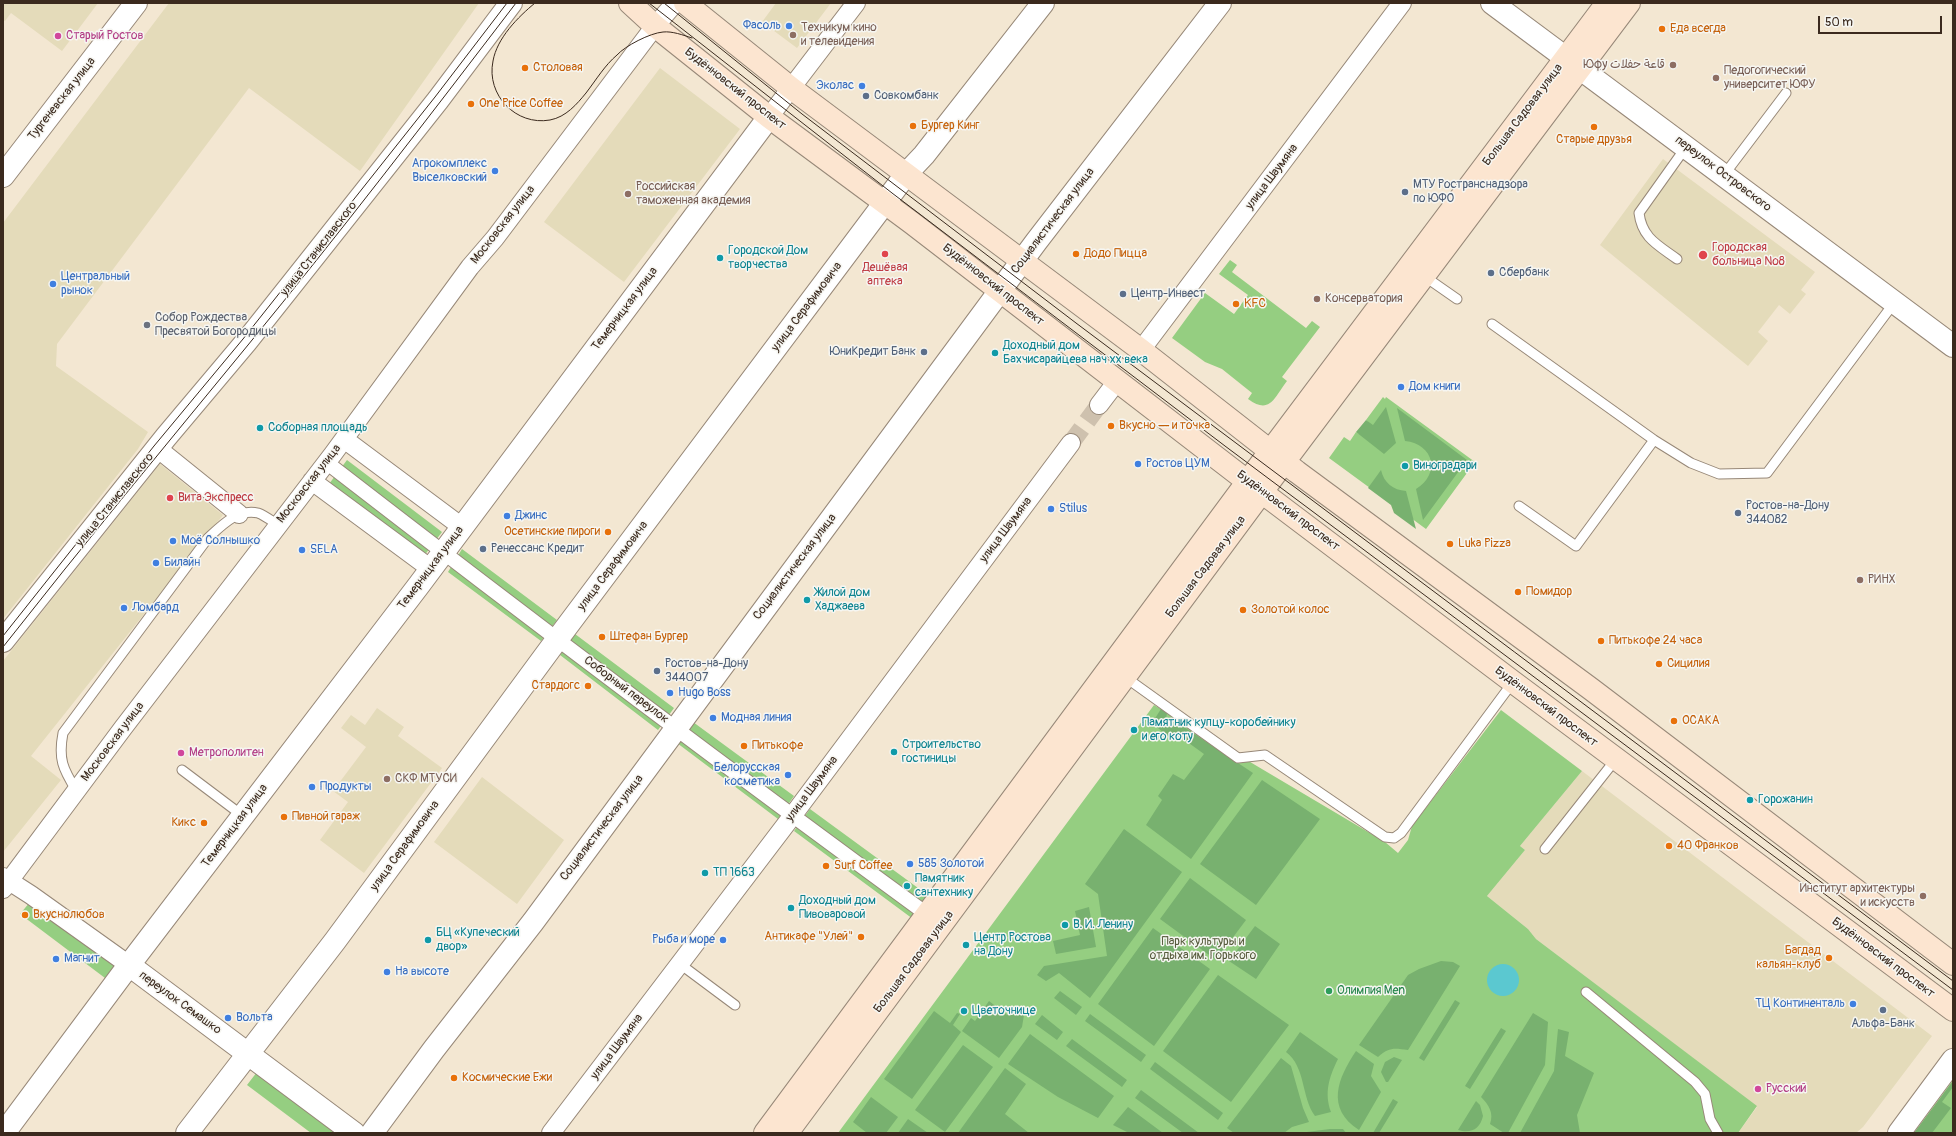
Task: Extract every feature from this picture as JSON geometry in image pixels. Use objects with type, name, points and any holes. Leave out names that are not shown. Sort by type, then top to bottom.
[{"type":"main road","name":"Будённовский проспект","points":[[630,3],[655,26],[769,117],[1118,380],[1255,487],[1616,759],[1953,1010]]},
{"type":"main road","points":[[685,3],[792,88],[1141,350],[1277,457],[1591,689],[1953,964]]},
{"type":"main road","name":"Большая Садовая улица","points":[[1277,457],[1424,276],[1573,63],[1607,3]]},
{"type":"main road","name":"Большая Садовая улица","points":[[765,1133],[928,915],[1255,487],[1573,63],[1629,3]]},
{"type":"main road","name":"Большая Садовая улица","points":[[786,1133],[1125,677],[1255,487]]},
{"type":"street","name":"Тургеневская улица","points":[[3,176],[136,3]]},
{"type":"street","name":"улица Станиславского","points":[[3,641],[157,448],[256,329],[438,100],[511,3]]},
{"type":"street","name":"Московская улица","points":[[5,883],[344,439],[470,268],[495,238],[655,26],[675,3]]},
{"type":"street","name":"Темерницкая улица","points":[[4,1133],[129,965],[437,561],[856,3]]},
{"type":"street","name":"улица Серафимовича","points":[[187,1133],[335,940],[558,638],[907,173],[924,155],[1043,3]]},
{"type":"street","name":"Социалистическая улица","points":[[372,1133],[439,1043],[533,922],[1000,291],[1220,3]]},
{"type":"street","name":"улица Шаумяна","points":[[1141,350],[1402,3]]},
{"type":"street","name":"переулок Островского","points":[[1492,3],[1953,346]]},
{"type":"street","points":[[1099,405],[1118,380]]},
{"type":"street","points":[[344,439],[462,527]]},
{"type":"street","name":"улица Шаумяна","points":[[552,1133],[793,815],[1071,443]]},
{"type":"street","points":[[157,448],[239,514]]},
{"type":"street","name":"Соборный переулок","points":[[326,462],[437,561]]},
{"type":"street","name":"Соборный переулок","points":[[312,481],[558,638],[676,728],[928,915]]},
{"type":"street","name":"переулок Семашко","points":[[5,883],[31,894],[129,965],[354,1133]]},
{"type":"street","points":[[1899,1133],[1953,1060]]},
{"type":"lane","points":[[1724,176],[1786,93]]},
{"type":"lane","points":[[1677,259],[1646,235],[1640,224],[1639,213],[1686,147]]},
{"type":"lane","points":[[1424,276],[1457,299]]},
{"type":"lane","points":[[1492,324],[1654,440],[1690,462],[1719,474],[1767,473],[1894,303]]},
{"type":"lane","points":[[1520,506],[1576,546],[1654,440]]},
{"type":"lane","points":[[76,790],[63,769],[61,746],[63,733],[208,538],[225,523],[239,514],[258,513],[278,525]]},
{"type":"lane","points":[[1125,677],[1238,758],[1265,755],[1385,837],[1394,838],[1401,832],[1514,682]]},
{"type":"lane","points":[[1545,849],[1616,759]]},
{"type":"lane","points":[[182,770],[243,816]]},
{"type":"lane","points":[[680,964],[735,1005]]},
{"type":"lane","points":[[1586,992],[1695,1082],[1706,1094],[1710,1119],[1718,1133]]},
{"type":"shaded area","name":"Старый Ростов","points":[[3,3],[98,3],[62,51],[11,13],[5,21],[3,20]]},
{"type":"shaded area","name":"Центральный рынок","points":[[169,3],[479,3],[360,171],[249,88],[57,344],[56,366],[148,432],[138,449],[3,619],[3,223]]},
{"type":"shaded area","name":"Техникум кино и телевидения","points":[[776,3],[831,3],[797,48],[762,22]]},
{"type":"shaded area","name":"Российская таможенная академия","points":[[660,68],[740,129],[624,282],[544,222]]},
{"type":"shaded area","name":"Городская больница №8","points":[[1663,159],[1815,272],[1801,290],[1806,294],[1790,314],[1779,305],[1758,332],[1768,341],[1748,366],[1600,245]]},
{"type":"shaded area","points":[[160,464],[223,515],[31,756],[61,780],[3,852],[3,661]]},
{"type":"shaded area","name":"СКФ МТУСИ","points":[[377,708],[404,727],[398,736],[442,768],[364,873],[320,840],[348,802],[333,791],[366,747],[341,728],[351,715],[365,725]]},
{"type":"shaded area","points":[[1582,771],[1932,1036],[1863,1127],[1856,1133],[1738,1133],[1757,1107],[1536,939],[1528,929],[1487,896],[1525,850],[1520,846]]},
{"type":"shaded area","points":[[482,777],[564,840],[517,904],[434,842]]},
{"type":"green space","points":[[1230,260],[1237,265],[1232,272],[1306,328],[1312,321],[1320,327],[1282,377],[1287,381],[1275,398],[1267,405],[1255,404],[1248,399],[1252,393],[1222,369],[1205,362],[1172,338],[1205,293],[1234,314],[1248,295],[1219,274]]},
{"type":"green space","points":[[1383,397],[1385,399],[1386,397],[1475,462],[1426,529],[1329,458],[1344,437],[1350,441],[1356,432],[1359,434],[1368,422],[1366,420]]},
{"type":"green space","points":[[1386,407],[1396,443],[1384,454],[1356,432],[1366,420],[1373,425]]},
{"type":"green space","points":[[1397,408],[1467,460],[1423,520],[1416,489],[1424,483],[1429,476],[1431,460],[1422,448],[1415,443],[1405,441]]},
{"type":"green space","points":[[347,460],[442,532],[424,556],[329,484]]},
{"type":"green space","points":[[1381,470],[1384,479],[1390,485],[1397,489],[1406,491],[1416,529],[1394,513],[1391,505],[1368,488]]},
{"type":"green space","points":[[462,549],[557,620],[541,641],[448,572]]},
{"type":"green space","points":[[575,634],[674,708],[658,730],[560,655]]},
{"type":"green space","name":"Парк культуры и отдыха им. Горького","points":[[1154,705],[1385,842],[1398,853],[1408,840],[1412,826],[1501,710],[1582,771],[1520,846],[1525,850],[1487,896],[1528,929],[1536,939],[1757,1106],[1738,1133],[838,1133]]},
{"type":"green space","points":[[1161,709],[1167,713],[1166,719],[1175,726],[1181,725],[1253,773],[1191,859],[1146,825],[1162,800],[1158,796],[1173,774],[1184,780],[1204,754],[1175,733],[1170,738],[1152,723]]},
{"type":"green space","points":[[693,722],[794,796],[778,819],[677,743]]},
{"type":"green space","points":[[1262,780],[1320,819],[1256,905],[1200,864]]},
{"type":"green space","points":[[810,809],[929,896],[913,919],[794,831]]},
{"type":"green space","points":[[1124,829],[1182,872],[1090,998],[1059,973],[1046,981],[1037,975],[1044,966],[1107,956],[1098,894],[1085,884]]},
{"type":"green space","points":[[1190,878],[1246,920],[1216,960],[1160,919]]},
{"type":"green space","points":[[30,902],[115,965],[105,978],[20,914]]},
{"type":"green space","points":[[1089,907],[1096,947],[1056,954],[1053,941],[1080,935],[1075,911]]},
{"type":"green space","points":[[1255,926],[1280,944],[1256,979],[1229,961]]},
{"type":"green space","points":[[1153,928],[1210,969],[1154,1046],[1098,1004]]},
{"type":"green space","points":[[1441,961],[1453,962],[1460,966],[1408,1050],[1392,1049],[1385,1051],[1378,1057],[1359,1045],[1408,975],[1419,969]]},
{"type":"green space","points":[[1218,975],[1289,1025],[1231,1102],[1163,1051]]},
{"type":"green space","points":[[1060,991],[1082,1007],[1076,1015],[1054,998]]},
{"type":"green space","points":[[1455,1000],[1460,1003],[1424,1061],[1419,1058]]},
{"type":"green space","points":[[989,1001],[1007,1015],[1014,1008],[1024,1015],[1022,1027],[999,1058],[962,1031],[971,1018],[975,1021]]},
{"type":"green space","points":[[934,1011],[950,1023],[957,1013],[960,1014],[953,1025],[961,1032],[912,1099],[884,1079]]},
{"type":"green space","points":[[1533,1013],[1548,1022],[1545,1065],[1508,1133],[1504,1133],[1490,1124],[1490,1109],[1481,1097]]},
{"type":"green space","points":[[1090,1014],[1146,1055],[1141,1062],[1085,1021]]},
{"type":"green space","points":[[1042,1015],[1063,1032],[1057,1040],[1035,1024]]},
{"type":"green space","points":[[1501,1028],[1506,1031],[1470,1089],[1465,1086]]},
{"type":"green space","points":[[1558,1029],[1569,1032],[1565,1056],[1594,1073],[1577,1115],[1580,1133],[1520,1133],[1554,1071]]},
{"type":"green space","points":[[1300,1032],[1338,1059],[1328,1085],[1328,1098],[1331,1112],[1315,1116],[1307,1100],[1297,1066],[1286,1052]]},
{"type":"green space","points":[[1030,1034],[1114,1096],[1098,1118],[1058,1097],[1008,1064]]},
{"type":"green space","points":[[1072,1039],[1127,1080],[1122,1087],[1066,1046]]},
{"type":"green space","points":[[963,1045],[993,1067],[945,1132],[915,1110]]},
{"type":"green space","points":[[1356,1051],[1374,1064],[1371,1076],[1381,1092],[1359,1130],[1348,1121],[1338,1102],[1340,1082]]},
{"type":"green space","points":[[1394,1057],[1402,1060],[1388,1082],[1386,1082],[1381,1072],[1385,1062]]},
{"type":"green space","points":[[1281,1058],[1291,1066],[1303,1108],[1309,1122],[1292,1127],[1284,1133],[1234,1133],[1227,1128]]},
{"type":"green space","points":[[1155,1062],[1223,1113],[1218,1120],[1150,1069]]},
{"type":"green space","points":[[1005,1068],[1026,1084],[1005,1114],[1029,1133],[958,1133]]},
{"type":"green space","points":[[257,1072],[338,1133],[311,1133],[247,1085]]},
{"type":"green space","points":[[1953,1080],[1953,1133],[1914,1133]]},
{"type":"green space","points":[[1953,1081],[1953,1087],[1942,1102],[1951,1108],[1932,1133],[1914,1133]]},
{"type":"green space","points":[[1141,1090],[1199,1133],[1183,1133],[1135,1098]]},
{"type":"green space","points":[[871,1097],[898,1117],[886,1133],[867,1133],[853,1122]]},
{"type":"green space","points":[[1393,1099],[1398,1102],[1379,1133],[1373,1133]]},
{"type":"green space","points":[[1476,1101],[1480,1105],[1483,1116],[1480,1124],[1471,1131],[1458,1130]]},
{"type":"green space","points":[[1128,1107],[1163,1133],[1129,1133],[1113,1125]]},
{"type":"green space","points":[[908,1119],[928,1133],[898,1133]]},
{"type":"green space","points":[[1343,1129],[1346,1133],[1299,1133]]},
{"type":"water","points":[[1500,964],[1506,964],[1516,971],[1519,980],[1518,986],[1512,993],[1506,996],[1500,996],[1490,989],[1487,983],[1487,977],[1494,967]]},
{"type":"tunnel","points":[[1071,443],[1099,405]]},
{"type":"tram line","points":[[3,636],[154,446],[243,339],[435,97],[507,3]]},
{"type":"tram line","points":[[3,647],[316,260],[516,3]]},
{"type":"tram line","points":[[535,3],[515,21],[499,44],[495,52],[492,74],[494,85],[506,106],[515,113],[538,121],[550,120],[561,116],[575,106],[613,59],[621,51],[638,40],[663,32],[674,33],[692,38]]},
{"type":"tram line","points":[[649,3],[892,193],[1225,446],[1953,990]]},
{"type":"tram line","points":[[664,3],[802,114],[1076,323],[1953,981]]},
{"type":"place","name":"Фасоль","points":[[789,26]]},
{"type":"place","name":"Еда всегда","points":[[1662,29]]},
{"type":"place","name":"Техникум кино и телевидения","points":[[793,35]]},
{"type":"place","name":"Старый Ростов","points":[[58,36]]},
{"type":"place","name":"Юфу قاعة حفلات","points":[[1673,65]]},
{"type":"place","name":"Столовая","points":[[525,68]]},
{"type":"place","name":"Педогогический университет ЮФУ","points":[[1716,78]]},
{"type":"place","name":"Эколас","points":[[862,86]]},
{"type":"place","name":"Совкомбанк","points":[[866,96]]},
{"type":"place","name":"One Price Coffee","points":[[471,104]]},
{"type":"place","name":"Бургер Кинг","points":[[913,126]]},
{"type":"place","name":"Старые друзья","points":[[1594,127]]},
{"type":"place","name":"Агрокомплекс Выселковский","points":[[495,171]]},
{"type":"place","name":"МТУ Ространснадзора по ЮФО","points":[[1405,192]]},
{"type":"place","name":"Российская таможенная академия","points":[[628,194]]},
{"type":"place","name":"Дешёвая аптека","points":[[885,254]]},
{"type":"place","name":"Додо Пицца","points":[[1076,254]]},
{"type":"place","name":"Городская больница №8","points":[[1703,255]]},
{"type":"place","name":"Городской Дом творчества","points":[[720,258]]},
{"type":"place","name":"Сбербанк","points":[[1491,273]]},
{"type":"place","name":"Центральный рынок","points":[[53,284]]},
{"type":"place","name":"Центр-Инвест","points":[[1123,294]]},
{"type":"place","name":"Консерватория","points":[[1317,299]]},
{"type":"place","name":"KFC","points":[[1236,304]]},
{"type":"place","name":"Собор Рождества Пресвятой Богородицы","points":[[147,325]]},
{"type":"place","name":"ЮниКредит Банк","points":[[924,352]]},
{"type":"place","name":"Доходный дом Бахчисарайцева нач xx века","points":[[995,353]]},
{"type":"place","name":"Дом книги","points":[[1401,387]]},
{"type":"place","name":"Вкусно — и точка","points":[[1111,426]]},
{"type":"place","name":"Соборная площадь","points":[[260,428]]},
{"type":"place","name":"Ростов ЦУМ","points":[[1138,464]]},
{"type":"place","name":"Виноградари","points":[[1405,466]]},
{"type":"place","name":"Вита Экспресс","points":[[170,498]]},
{"type":"place","name":"Stilus","points":[[1051,509]]},
{"type":"place","name":"Ростов-на-Дону 344082","points":[[1738,513]]},
{"type":"place","name":"Джинс","points":[[507,516]]},
{"type":"place","name":"Осетинские пироги","points":[[608,532]]},
{"type":"place","name":"Моё Солнышко","points":[[173,541]]},
{"type":"place","name":"Luka Pizza","points":[[1450,544]]},
{"type":"place","name":"Ренессанс Кредит","points":[[483,549]]},
{"type":"place","name":"SELA","points":[[302,550]]},
{"type":"place","name":"Билайн","points":[[156,563]]},
{"type":"place","name":"РИНХ","points":[[1860,580]]},
{"type":"place","name":"Помидор","points":[[1518,592]]},
{"type":"place","name":"Жилой дом Хаджаева","points":[[807,600]]},
{"type":"place","name":"Ломбард","points":[[124,608]]},
{"type":"place","name":"Золотой колос","points":[[1243,610]]},
{"type":"place","name":"Штефан Бургер","points":[[602,637]]},
{"type":"place","name":"Питькофе 24 часа","points":[[1601,641]]},
{"type":"place","name":"Сицилия","points":[[1659,664]]},
{"type":"place","name":"Ростов-на-Дону 344007","points":[[657,671]]},
{"type":"place","name":"Стардогс","points":[[588,686]]},
{"type":"place","name":"Hugo Boss","points":[[670,693]]},
{"type":"place","name":"Модная линия","points":[[713,718]]},
{"type":"place","name":"ОСАКА","points":[[1674,721]]},
{"type":"place","name":"Памятник купцу-коробейнику и его коту","points":[[1134,730]]},
{"type":"place","name":"Питькофе","points":[[744,746]]},
{"type":"place","name":"Строительство гостиницы","points":[[894,752]]},
{"type":"place","name":"Метрополитен","points":[[181,753]]},
{"type":"place","name":"Белорусская косметика","points":[[788,775]]},
{"type":"place","name":"СКФ МТУСИ","points":[[387,779]]},
{"type":"place","name":"Продукты","points":[[312,787]]},
{"type":"place","name":"Горожанин","points":[[1750,800]]},
{"type":"place","name":"Пивной гараж","points":[[284,817]]},
{"type":"place","name":"Кикс","points":[[204,823]]},
{"type":"place","name":"40 Франков","points":[[1669,846]]},
{"type":"place","name":"585 Золотой","points":[[910,864]]},
{"type":"place","name":"Surf Coffee","points":[[826,866]]},
{"type":"place","name":"ТП 1663","points":[[705,873]]},
{"type":"place","name":"Памятник сантехнику","points":[[907,886]]},
{"type":"place","name":"Институт архитектуры и искусств","points":[[1923,896]]},
{"type":"place","name":"Доходный дом Пивоваровой","points":[[791,908]]},
{"type":"place","name":"Вкуснолюбов","points":[[25,915]]},
{"type":"place","name":"В. И. Ленину","points":[[1065,925]]},
{"type":"place","name":"Антикафе \"Улей\"","points":[[861,937]]},
{"type":"place","name":"БЦ «Купеческий двор»","points":[[428,940]]},
{"type":"place","name":"Рыба и море","points":[[723,940]]},
{"type":"place","name":"Центр Ростова на Дону","points":[[966,945]]},
{"type":"place","name":"Багдад кальян-клуб","points":[[1829,958]]},
{"type":"place","name":"Магнит","points":[[56,959]]},
{"type":"place","name":"На высоте","points":[[387,972]]},
{"type":"place","name":"Олимпия Men","points":[[1329,991]]},
{"type":"place","name":"ТЦ Континенталь","points":[[1853,1004]]},
{"type":"place","name":"Альфа-Банк","points":[[1883,1010]]},
{"type":"place","name":"Цветочнице","points":[[964,1011]]},
{"type":"place","name":"Вольта","points":[[228,1018]]},
{"type":"place","name":"Космические Ежи","points":[[454,1078]]},
{"type":"place","name":"Русский","points":[[1758,1089]]}]
